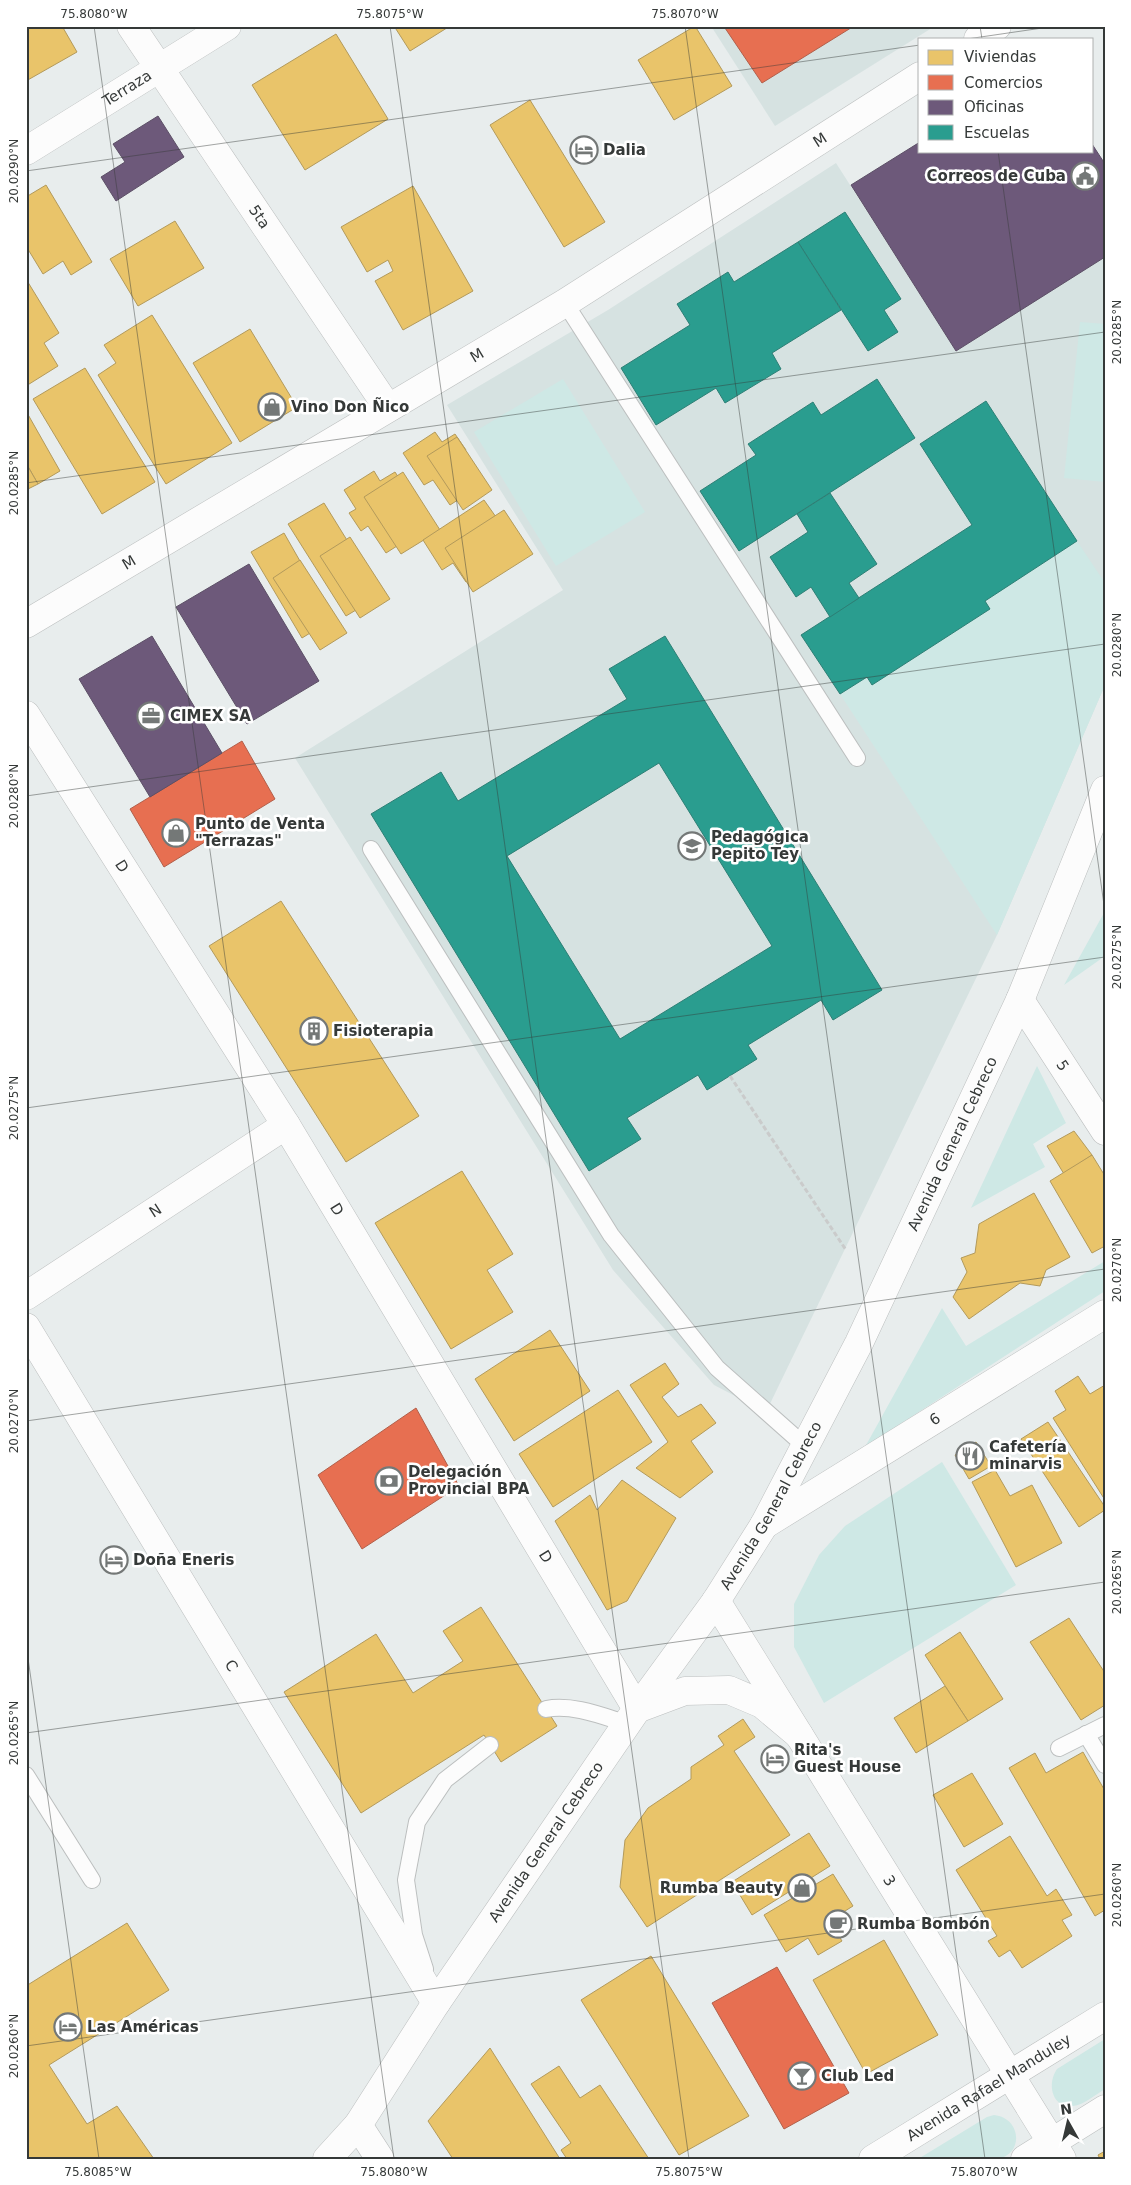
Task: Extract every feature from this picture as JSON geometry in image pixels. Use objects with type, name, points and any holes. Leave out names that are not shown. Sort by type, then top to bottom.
[{"type":"street","name":"5ta","points":[[131,26],[388,408]]},
{"type":"street","name":"Terraza","points":[[26,151],[227,26]]},
{"type":"street","points":[[979,38],[997,26]]},
{"type":"street","name":"M","points":[[26,624],[565,303],[918,77]]},
{"type":"street","name":"D","points":[[26,715],[286,1125],[632,1716]]},
{"type":"street","name":"Avenida General Cebreco","points":[[327,2159],[358,2125],[436,2003],[632,1716],[716,1602],[764,1525],[859,1343],[1020,1000],[1105,790]]},
{"type":"street","name":"5","points":[[1020,1000],[1105,1131]]},
{"type":"street","name":"N","points":[[26,1296],[286,1125]]},
{"type":"street","name":"6","points":[[764,1525],[1105,1314]]},
{"type":"street","name":"C","points":[[26,1327],[436,2003]]},
{"type":"street","name":"3","points":[[716,1602],[1057,2150]]},
{"type":"street","points":[[632,1716],[686,1691],[728,1690],[762,1704],[799,1736]]},
{"type":"street","name":"Avenida Rafael Manduley","points":[[873,2159],[1105,2016]]},
{"type":"street","points":[[1025,2159],[1057,2150],[1105,2108]]},
{"type":"street","points":[[358,2125],[380,2159]]},
{"type":"lane","points":[[565,303],[857,758]]},
{"type":"lane","points":[[370,849],[611,1235],[717,1368],[805,1446]]},
{"type":"lane","points":[[546,1709],[558,1707],[594,1714],[632,1716]]},
{"type":"lane","points":[[1059,1748],[1105,1725]]},
{"type":"lane","points":[[1086,1734],[1105,1765]]},
{"type":"lane","points":[[436,2003],[414,1935],[406,1880],[417,1822],[444,1780],[490,1745]]},
{"type":"lane","points":[[26,1775],[92,1880]]},
{"type":"path","points":[[730,1076],[846,1250]]},
{"type":"shaded area","points":[[711,26],[935,26],[775,126]]},
{"type":"shaded area","name":"Pedagógica Pepito Tey","points":[[836,163],[956,351],[1105,257],[1105,685],[997,935],[766,1412],[714,1385],[613,1270],[295,758],[563,590],[447,405],[608,310]]},
{"type":"shaded area","points":[[1080,322],[1105,324],[1105,482],[1064,478]]},
{"type":"shaded area","points":[[563,379],[645,512],[556,566],[474,432]]},
{"type":"shaded area","points":[[1077,541],[1105,583],[1105,685],[997,935],[840,694],[867,677],[872,685],[990,609],[985,601]]},
{"type":"shaded area","points":[[1105,911],[1105,956],[1064,985]]},
{"type":"shaded area","points":[[1037,1066],[1066,1123],[1033,1144],[1045,1167],[971,1208]]},
{"type":"shaded area","points":[[1105,1261],[1105,1291],[865,1447],[942,1308],[966,1346]]},
{"type":"shaded area","points":[[942,1462],[1016,1585],[824,1703],[794,1647],[794,1604],[819,1555],[845,1526]]},
{"type":"shaded area","points":[[1105,2039],[1105,2089],[1086,2102],[1077,2105],[1066,2106],[1060,2103],[1053,2094],[1052,2087],[1052,2081],[1057,2069]]},
{"type":"shaded area","points":[[994,2115],[1003,2118],[1014,2129],[1015,2144],[1012,2151],[1006,2156],[997,2159],[978,2160],[918,2159],[987,2117]]},
{"type":"building: Viviendas","points":[[26,26],[62,26],[77,52],[26,81]]},
{"type":"building: Viviendas","points":[[394,26],[450,26],[410,51]]},
{"type":"building: Viviendas","points":[[695,26],[732,86],[674,120],[638,60]]},
{"type":"building: Viviendas","points":[[336,34],[388,119],[305,170],[252,85]]},
{"type":"building: Viviendas","points":[[530,100],[605,222],[564,247],[490,125]]},
{"type":"building: Viviendas","points":[[46,185],[92,262],[71,275],[63,261],[43,274],[26,246],[26,197]]},
{"type":"building: Viviendas","points":[[413,186],[473,291],[403,330],[375,281],[393,271],[388,260],[367,272],[341,227]]},
{"type":"building: Viviendas","points":[[175,221],[204,268],[138,306],[110,259]]},
{"type":"building: Viviendas","points":[[26,279],[59,333],[44,343],[58,366],[26,386]]},
{"type":"building: Viviendas","points":[[152,315],[232,443],[166,484],[98,375],[116,363],[104,345]]},
{"type":"building: Viviendas","points":[[250,329],[297,407],[240,442],[193,363]]},
{"type":"building: Viviendas","points":[[85,368],[155,482],[102,514],[33,399]]},
{"type":"building: Viviendas","points":[[26,411],[60,471],[38,484],[26,463]]},
{"type":"building: Viviendas","points":[[435,432],[442,442],[455,434],[466,450],[458,455],[478,487],[450,505],[433,480],[424,485],[403,453]]},
{"type":"building: Viviendas","points":[[457,437],[492,490],[463,510],[427,456]]},
{"type":"building: Viviendas","points":[[26,463],[38,484],[26,490]]},
{"type":"building: Viviendas","points":[[374,471],[380,481],[395,472],[430,525],[386,553],[368,526],[361,531],[349,513],[356,509],[344,490]]},
{"type":"building: Viviendas","points":[[403,472],[440,530],[401,554],[364,497]]},
{"type":"building: Viviendas","points":[[484,500],[496,517],[501,514],[516,536],[484,557],[490,566],[466,582],[453,563],[442,570],[423,540]]},
{"type":"building: Viviendas","points":[[324,503],[381,595],[346,616],[288,524]]},
{"type":"building: Viviendas","points":[[504,510],[533,554],[473,592],[445,548]]},
{"type":"building: Viviendas","points":[[284,533],[333,619],[302,638],[251,552]]},
{"type":"building: Viviendas","points":[[350,537],[390,599],[360,618],[320,556]]},
{"type":"building: Viviendas","points":[[300,560],[347,633],[320,650],[273,578]]},
{"type":"building: Viviendas","name":"Fisioterapia","points":[[281,901],[419,1116],[346,1162],[209,946]]},
{"type":"building: Viviendas","points":[[1074,1131],[1092,1155],[1064,1174],[1047,1146]]},
{"type":"building: Viviendas","points":[[1092,1155],[1105,1176],[1105,1246],[1092,1253],[1050,1181]]},
{"type":"building: Viviendas","points":[[462,1171],[513,1254],[487,1270],[513,1312],[451,1349],[375,1223]]},
{"type":"building: Viviendas","points":[[1034,1193],[1070,1257],[1046,1270],[1040,1286],[1020,1283],[969,1319],[953,1297],[967,1272],[961,1258],[975,1253],[979,1224]]},
{"type":"building: Viviendas","points":[[550,1330],[590,1391],[514,1441],[475,1379]]},
{"type":"building: Viviendas","points":[[665,1363],[679,1384],[662,1397],[678,1417],[701,1404],[716,1423],[691,1441],[713,1472],[680,1498],[636,1468],[668,1442],[630,1385]]},
{"type":"building: Viviendas","points":[[1078,1376],[1090,1394],[1105,1385],[1105,1500],[1053,1418],[1066,1410],[1055,1391]]},
{"type":"building: Viviendas","points":[[618,1390],[652,1442],[553,1507],[519,1454]]},
{"type":"building: Viviendas","points":[[1048,1422],[1105,1507],[1105,1510],[1079,1527],[1021,1439]]},
{"type":"building: Viviendas","points":[[976,1442],[991,1466],[969,1479],[955,1455]]},
{"type":"building: Viviendas","points":[[995,1470],[1010,1496],[1032,1485],[1062,1543],[1016,1567],[972,1482]]},
{"type":"building: Viviendas","points":[[622,1480],[676,1518],[627,1601],[607,1610],[555,1521],[590,1495],[597,1510]]},
{"type":"building: Viviendas","points":[[481,1607],[557,1726],[501,1762],[484,1735],[361,1813],[284,1692],[376,1634],[413,1693],[463,1661],[443,1631]]},
{"type":"building: Viviendas","points":[[1069,1618],[1105,1673],[1105,1705],[1081,1720],[1030,1642]]},
{"type":"building: Viviendas","points":[[960,1632],[1003,1699],[968,1721],[925,1655]]},
{"type":"building: Viviendas","points":[[945,1686],[968,1721],[916,1753],[894,1718]]},
{"type":"building: Viviendas","points":[[743,1719],[755,1737],[734,1751],[790,1835],[647,1927],[620,1887],[625,1840],[648,1808],[691,1779],[691,1767],[724,1745],[718,1736]]},
{"type":"building: Viviendas","points":[[1083,1752],[1105,1791],[1105,1910],[1095,1916],[1009,1768],[1035,1753],[1046,1773]]},
{"type":"building: Viviendas","points":[[972,1773],[1003,1824],[964,1847],[933,1795]]},
{"type":"building: Viviendas","points":[[809,1833],[830,1866],[752,1915],[732,1882]]},
{"type":"building: Viviendas","points":[[1010,1836],[1047,1896],[1056,1889],[1072,1915],[1062,1920],[1072,1936],[1022,1968],[1010,1950],[999,1957],[988,1941],[997,1936],[956,1870]]},
{"type":"building: Viviendas","points":[[833,1874],[853,1906],[829,1921],[842,1941],[818,1955],[808,1938],[786,1952],[764,1915]]},
{"type":"building: Viviendas","name":"Las Américas","points":[[127,1923],[169,1990],[49,2065],[87,2124],[117,2106],[154,2159],[26,2159],[26,1986]]},
{"type":"building: Viviendas","points":[[884,1940],[938,2035],[866,2074],[813,1980]]},
{"type":"building: Viviendas","points":[[651,1956],[749,2116],[679,2155],[581,2000]]},
{"type":"building: Viviendas","points":[[490,2048],[560,2159],[453,2159],[428,2121]]},
{"type":"building: Viviendas","points":[[559,2066],[580,2098],[600,2085],[649,2159],[567,2159],[561,2150],[571,2143],[531,2084]]},
{"type":"building: Viviendas","points":[[1105,2151],[1105,2159],[1100,2159],[1098,2155]]},
{"type":"building: Comercios","points":[[728,26],[854,26],[762,83],[725,28]]},
{"type":"building: Comercios","points":[[242,741],[275,799],[164,867],[130,809]]},
{"type":"building: Comercios","name":"Delegación Provincial BPA","points":[[416,1408],[459,1486],[362,1549],[318,1475]]},
{"type":"building: Comercios","points":[[777,1967],[849,2093],[784,2129],[712,2003]]},
{"type":"building: Oficinas","points":[[158,116],[184,157],[116,201],[101,177],[125,162],[113,144]]},
{"type":"building: Oficinas","points":[[918,143],[918,152],[1094,152],[1094,147],[1105,164],[1105,257],[956,351],[851,185]]},
{"type":"building: Oficinas","name":"CIMEX SA","points":[[249,564],[319,681],[247,724],[176,607]]},
{"type":"building: Oficinas","name":"CIMEX SA","points":[[152,636],[222,753],[150,797],[79,679]]},
{"type":"building: Escuelas","points":[[845,212],[901,299],[884,310],[898,332],[868,351],[798,242]]},
{"type":"building: Escuelas","points":[[798,242],[841,310],[772,353],[781,369],[725,403],[716,388],[656,425],[621,368],[690,325],[677,304],[728,272],[734,282]]},
{"type":"building: Escuelas","points":[[877,379],[915,438],[739,551],[700,491],[756,455],[748,444],[813,402],[821,415]]},
{"type":"building: Escuelas","points":[[986,401],[1077,541],[985,601],[990,609],[872,685],[867,677],[840,694],[801,635],[972,525],[920,444]]},
{"type":"building: Escuelas","points":[[830,493],[877,564],[849,583],[859,598],[830,617],[811,587],[796,597],[770,557],[808,532],[797,514]]},
{"type":"building: Escuelas","points":[[665,636],[882,990],[833,1020],[821,1000],[748,1045],[757,1059],[707,1090],[698,1075],[627,1118],[641,1139],[589,1171],[371,814],[441,772],[458,801],[627,699],[609,669]],"holes":[[[659,763],[772,946],[620,1039],[507,856]]]},
{"type":"place","name":"Dalia","points":[[584,150]]},
{"type":"place","name":"Correos de Cuba","points":[[1085,176]]},
{"type":"place","name":"Vino Don Ñico","points":[[272,407]]},
{"type":"place","name":"CIMEX SA","points":[[151,716]]},
{"type":"place","name":"Punto de Venta \"Terrazas\"","points":[[176,833]]},
{"type":"place","name":"Pedagógica Pepito Tey","points":[[692,846]]},
{"type":"place","name":"Fisioterapia","points":[[314,1031]]},
{"type":"place","name":"Cafetería minarvis","points":[[970,1456]]},
{"type":"place","name":"Delegación Provincial BPA","points":[[389,1481]]},
{"type":"place","name":"Doña Eneris","points":[[114,1560]]},
{"type":"place","name":"Rita's Guest House","points":[[775,1759]]},
{"type":"place","name":"Rumba Beauty","points":[[802,1888]]},
{"type":"place","name":"Rumba Bombón","points":[[838,1924]]},
{"type":"place","name":"Las Américas","points":[[68,2027]]},
{"type":"place","name":"Club Led","points":[[802,2076]]}]
